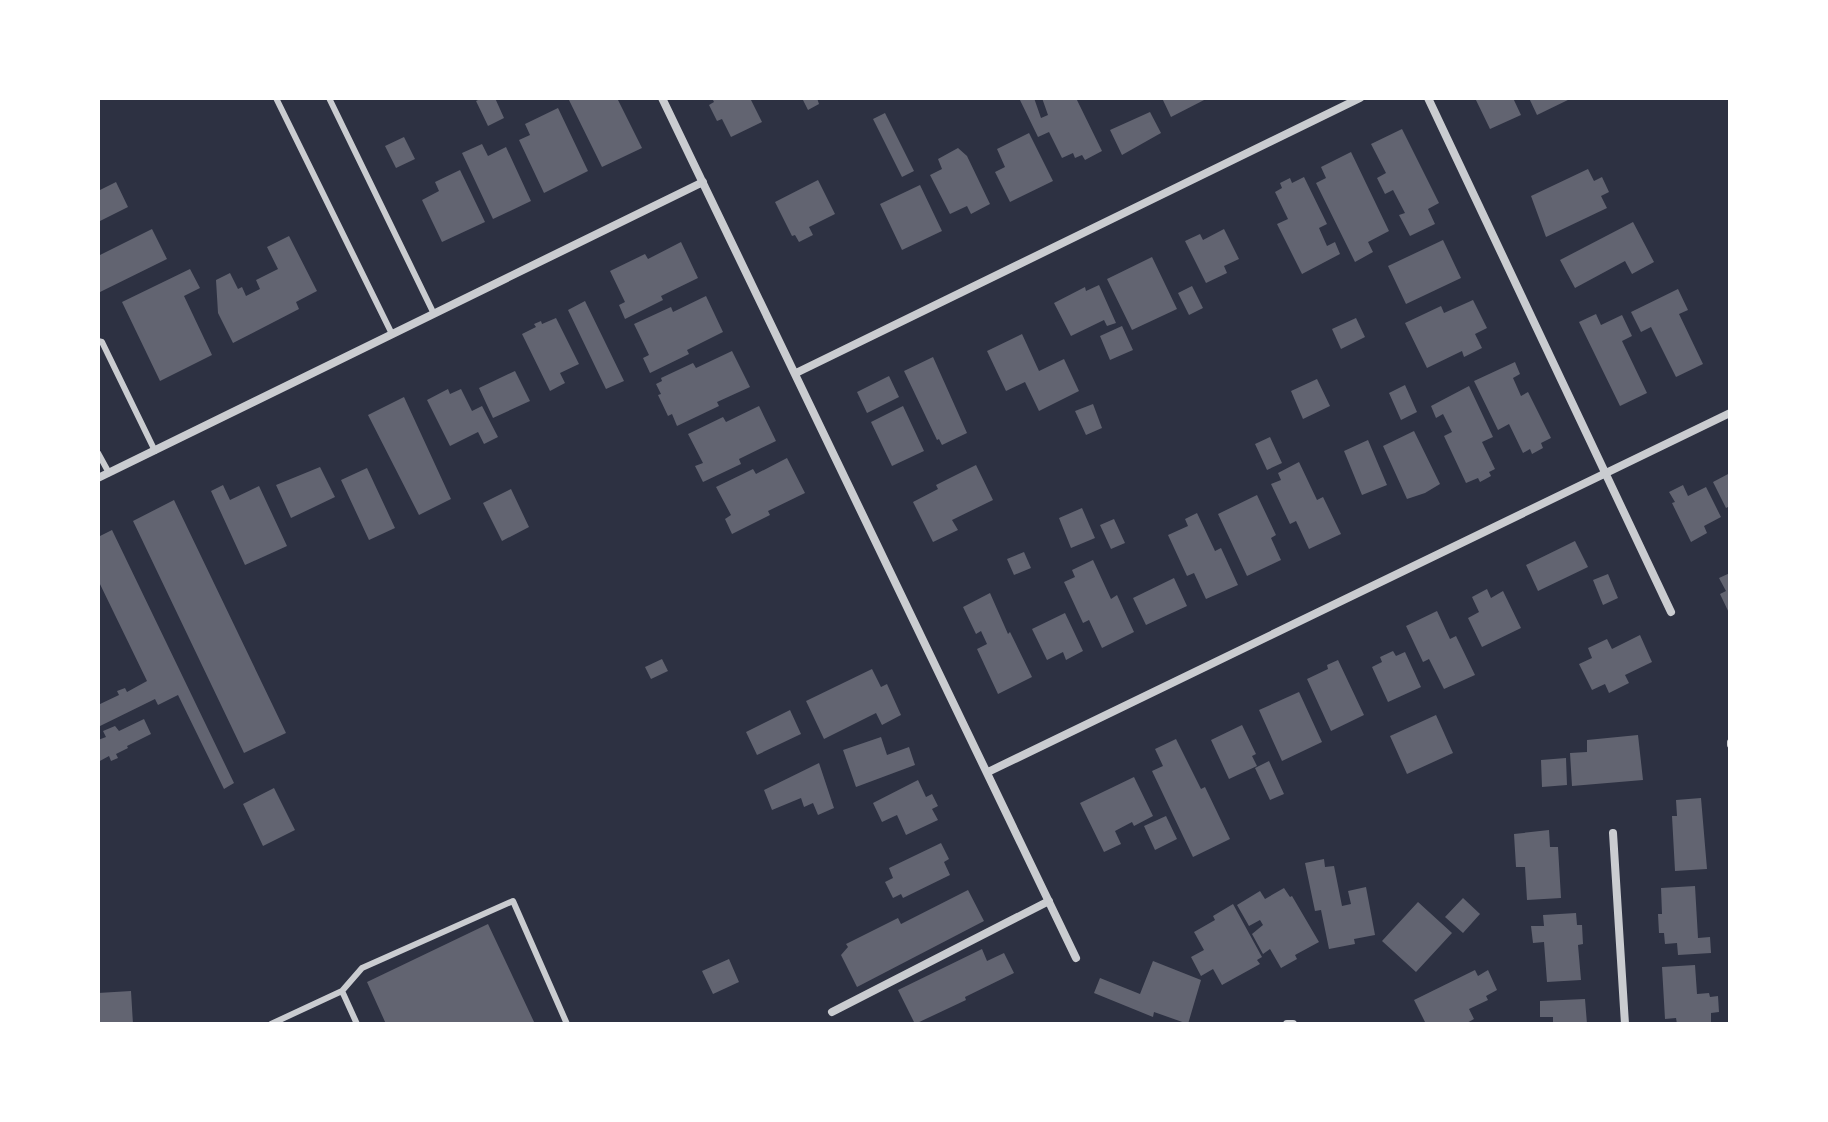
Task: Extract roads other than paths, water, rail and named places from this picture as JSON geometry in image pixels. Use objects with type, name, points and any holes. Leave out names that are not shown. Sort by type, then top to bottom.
[{"type":"street","points":[[662,98],[1076,958]]},
{"type":"street","points":[[796,373],[1360,98]]},
{"type":"street","points":[[1428,98],[1671,612]]},
{"type":"street","points":[[98,478],[703,182]]},
{"type":"street","points":[[988,772],[1730,413]]},
{"type":"street","points":[[1613,833],[1625,1024]]},
{"type":"street","points":[[832,1012],[1049,901]]},
{"type":"lane","points":[[276,98],[392,334]]},
{"type":"lane","points":[[329,98],[434,314]]},
{"type":"lane","points":[[98,341],[102,342],[155,451]]},
{"type":"lane","points":[[98,453],[109,473]]},
{"type":"lane","points":[[271,1024],[342,991],[362,968],[513,901],[567,1024]]},
{"type":"lane","points":[[342,991],[357,1024]]}]
